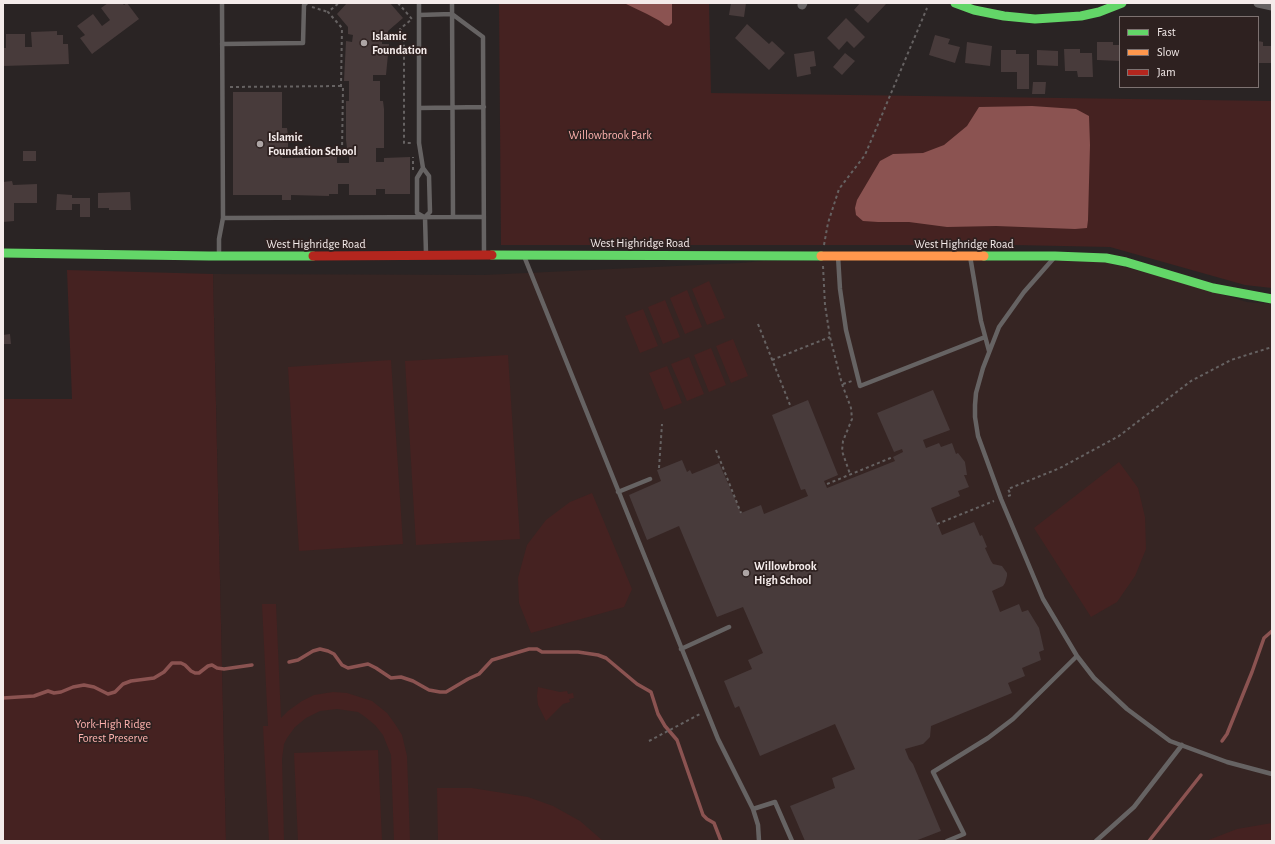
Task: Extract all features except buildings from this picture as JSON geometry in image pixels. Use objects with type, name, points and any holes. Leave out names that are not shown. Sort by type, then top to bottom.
[{"type":"street","points":[[954,3],[974,10],[1004,16],[1035,19],[1081,16],[1099,12],[1122,3]]},
{"type":"street","points":[[1258,3],[1272,6]]},
{"type":"street","name":"West Highridge Road","points":[[3,253],[218,256],[524,254],[1055,256],[1106,258],[1126,262],[1212,288],[1272,299]]},
{"type":"lane","points":[[218,256],[222,218],[222,3]]},
{"type":"lane","points":[[419,3],[419,108],[422,168],[416,178],[417,213],[425,217]]},
{"type":"lane","points":[[452,3],[453,217]]},
{"type":"lane","points":[[222,44],[303,43],[305,4]]},
{"type":"lane","points":[[419,15],[452,14],[483,37],[484,255]]},
{"type":"lane","points":[[419,108],[484,107]]},
{"type":"lane","points":[[422,168],[429,176],[430,212],[425,217],[426,255]]},
{"type":"lane","points":[[222,218],[484,217]]},
{"type":"lane","points":[[524,254],[706,711],[718,739],[753,809],[758,825],[759,841]]},
{"type":"lane","points":[[838,256],[840,289],[846,330],[860,386],[985,337]]},
{"type":"lane","points":[[970,256],[989,351]]},
{"type":"lane","points":[[1055,256],[1024,292],[999,327],[989,351],[976,393],[975,417],[978,436],[1001,499],[1043,599],[1077,656],[1094,678],[1127,708],[1170,741],[1227,762],[1272,774]]},
{"type":"lane","points":[[618,492],[650,479]]},
{"type":"lane","points":[[681,648],[729,627]]},
{"type":"lane","points":[[948,841],[964,834],[933,772],[988,738],[1013,719],[1077,656]]},
{"type":"lane","points":[[1096,841],[1134,807],[1182,745]]},
{"type":"lane","points":[[753,809],[776,802],[792,841]]},
{"type":"path","points":[[328,12],[339,3]]},
{"type":"path","points":[[398,3],[412,20],[400,29],[404,34],[404,143],[420,143]]},
{"type":"path","points":[[282,151],[342,151],[342,28],[328,12],[305,4]]},
{"type":"path","points":[[850,474],[842,451],[843,441],[852,419],[851,408],[842,384],[830,337],[825,305],[824,244],[828,223],[839,188],[865,155],[927,8]]},
{"type":"path","points":[[229,87],[341,86]]},
{"type":"path","points":[[412,175],[413,143]]},
{"type":"path","points":[[758,324],[790,404]]},
{"type":"path","points":[[772,360],[830,337]]},
{"type":"path","points":[[938,524],[1011,495],[1008,489],[1060,468],[1120,436],[1191,381],[1231,360],[1272,347]]},
{"type":"path","points":[[659,468],[662,424]]},
{"type":"path","points":[[716,450],[741,513]]},
{"type":"path","points":[[827,484],[893,457]]},
{"type":"path","points":[[649,741],[706,711]]},
{"type":"shaded area","points":[[624,3],[672,3],[672,23],[669,26],[665,25]]},
{"type":"shaded area","points":[[1032,106],[1076,109],[1089,116],[1090,145],[1087,228],[1075,229],[996,226],[947,227],[909,222],[863,221],[856,215],[855,208],[857,200],[880,161],[893,154],[923,153],[944,145],[967,126],[979,107]]},
{"type":"shaded area","name":"Willowbrook High School","points":[[1019,260],[1105,262],[1247,302],[1272,304],[1272,841],[226,841],[213,274],[484,275],[763,261]]},
{"type":"green space","name":"Willowbrook Park","points":[[499,3],[709,3],[711,93],[1272,101],[1272,288],[1245,285],[1110,247],[1014,245],[501,245]]},
{"type":"green space","name":"York-High Ridge Forest Preserve","points":[[67,270],[213,274],[226,841],[3,841],[3,399],[72,399]]},
{"type":"green space","points":[[709,281],[725,318],[707,325],[692,289]]},
{"type":"green space","points":[[687,290],[702,327],[685,334],[670,298]]},
{"type":"green space","points":[[665,300],[680,337],[663,344],[648,307]]},
{"type":"green space","points":[[643,309],[658,346],[640,353],[625,316]]},
{"type":"green space","points":[[733,339],[748,376],[731,383],[716,346]]},
{"type":"green space","points":[[711,348],[726,385],[709,392],[694,355]]},
{"type":"green space","points":[[508,355],[520,539],[416,545],[405,361]]},
{"type":"green space","points":[[689,357],[704,394],[687,401],[671,364]]},
{"type":"green space","points":[[391,360],[403,544],[299,551],[288,367]]},
{"type":"green space","points":[[667,366],[682,403],[664,410],[649,373]]},
{"type":"green space","points":[[1119,462],[1138,488],[1145,517],[1146,549],[1135,576],[1117,602],[1091,617],[1034,528]]},
{"type":"green space","points":[[592,493],[632,589],[624,607],[531,633],[519,603],[518,578],[527,545],[546,520],[570,502]]},
{"type":"green space","points":[[262,604],[276,604],[281,718],[302,701],[314,695],[333,692],[347,693],[372,701],[387,713],[402,735],[407,756],[410,841],[394,841],[391,755],[383,735],[375,725],[358,712],[337,709],[320,711],[306,718],[295,727],[287,738],[284,744],[282,759],[284,841],[269,841],[263,726],[268,726]]},
{"type":"green space","points":[[538,687],[560,692],[567,691],[568,694],[573,693],[574,698],[569,699],[570,702],[563,704],[546,721],[538,705]]},
{"type":"green space","points":[[378,750],[382,841],[298,841],[294,753]]},
{"type":"green space","points":[[437,788],[472,788],[528,797],[553,806],[580,821],[603,841],[438,841]]},
{"type":"green space","points":[[1272,823],[1272,841],[1206,841],[1237,829]]},
{"type":"waterway","points":[[1222,741],[1227,734],[1264,638],[1272,631]]},
{"type":"waterway","points":[[289,662],[298,660],[313,651],[320,649],[334,654],[342,665],[348,668],[368,664],[391,678],[401,677],[413,681],[429,690],[446,692],[479,674],[492,660],[529,649],[537,649],[542,652],[578,652],[598,655],[606,658],[637,684],[651,692],[658,714],[665,726],[677,740],[703,815],[714,823],[721,841]]},
{"type":"waterway","points":[[3,698],[34,696],[48,691],[54,693],[61,692],[73,687],[84,685],[94,687],[108,694],[115,692],[123,684],[131,681],[154,678],[164,672],[172,663],[181,663],[195,673],[199,673],[208,666],[212,665],[217,668],[224,669],[252,665]]},
{"type":"waterway","points":[[1149,841],[1201,775]]},
{"type":"traffic: fast","points":[[955,3],[974,10],[1004,16],[1035,19],[1081,16],[1099,12],[1122,3]]},
{"type":"traffic: fast","points":[[3,253],[313,256]]},
{"type":"traffic: fast","points":[[492,255],[821,256]]},
{"type":"traffic: fast","points":[[984,256],[1106,258],[1126,262],[1213,288],[1272,299]]},
{"type":"traffic: slow","points":[[821,256],[984,256]]},
{"type":"traffic: jam","points":[[313,256],[492,255]]},
{"type":"place","name":"Islamic Foundation","points":[[364,43]]},
{"type":"place","name":"Islamic Foundation School","points":[[260,144]]},
{"type":"place","name":"Willowbrook High School","points":[[746,573]]}]
